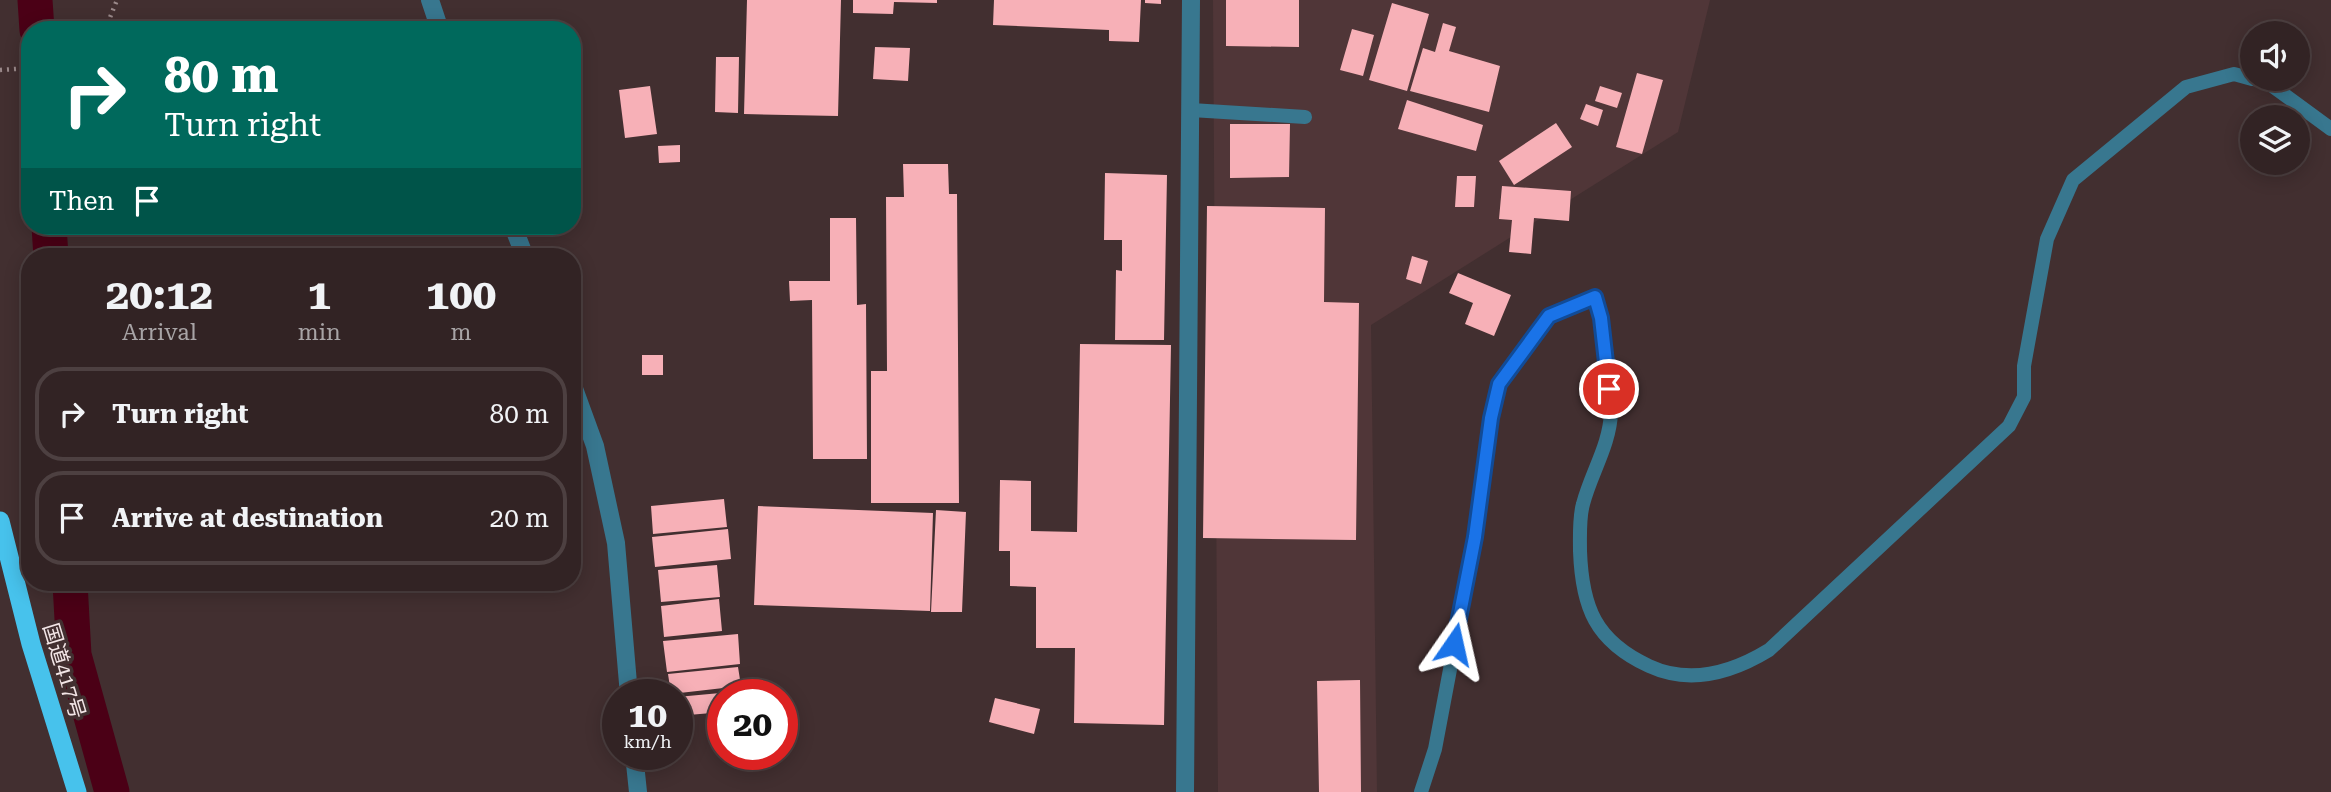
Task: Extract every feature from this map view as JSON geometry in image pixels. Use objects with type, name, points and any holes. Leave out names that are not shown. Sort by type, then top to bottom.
[{"type":"highway","name":"国道417号","points":[[0,521],[31,645],[77,792]]},
{"type":"street","points":[[430,0],[437,21]]},
{"type":"street","points":[[1185,792],[1191,0]]},
{"type":"street","points":[[581,408],[595,446],[616,543],[628,679]]},
{"type":"street","points":[[636,770],[638,792]]},
{"type":"lane","points":[[1421,792],[1435,749],[1475,537],[1491,418],[1499,384],[1549,316],[1595,297],[1601,318],[1611,413],[1602,456],[1583,505],[1580,541],[1581,587],[1591,617],[1633,659],[1665,673],[1705,675],[1744,665],[1769,650],[2009,426],[2024,397],[2024,366],[2047,239],[2073,180],[2186,87],[2234,74],[2240,76]]},
{"type":"lane","points":[[2279,91],[2331,129]]},
{"type":"lane","points":[[1191,110],[1306,117]]},
{"type":"path","points":[[109,21],[117,0]]},
{"type":"path","points":[[0,70],[21,69]]},
{"type":"shaded area","points":[[1213,0],[1710,0],[1678,132],[1371,325],[1377,792],[1218,792]]},
{"type":"building","points":[[747,0],[841,0],[838,116],[744,114]]},
{"type":"building","points":[[853,0],[937,0],[937,3],[894,2],[893,14],[853,13]]},
{"type":"building","points":[[994,0],[1141,0],[1139,42],[1109,41],[1109,30],[993,25]]},
{"type":"building","points":[[1145,0],[1161,0],[1161,4],[1145,3]]},
{"type":"building","points":[[1226,0],[1299,0],[1299,47],[1226,46]]},
{"type":"building","points":[[1392,3],[1429,14],[1407,91],[1369,80]]},
{"type":"building","points":[[1443,23],[1456,27],[1449,51],[1500,66],[1489,112],[1410,91],[1423,48],[1435,52]]},
{"type":"building","points":[[1352,29],[1374,35],[1363,76],[1340,70]]},
{"type":"building","points":[[875,47],[910,48],[908,81],[873,79]]},
{"type":"building","points":[[716,57],[739,57],[738,113],[715,112]]},
{"type":"building","points":[[1637,73],[1663,80],[1642,154],[1616,147]]},
{"type":"building","points":[[650,86],[657,134],[625,138],[619,90]]},
{"type":"building","points":[[1600,86],[1622,93],[1617,108],[1595,101]]},
{"type":"building","points":[[1407,100],[1483,125],[1476,151],[1398,129]]},
{"type":"building","points":[[1586,104],[1603,110],[1598,126],[1580,119]]},
{"type":"building","points":[[1556,123],[1572,147],[1514,185],[1499,161]]},
{"type":"building","points":[[1230,124],[1290,124],[1289,177],[1230,178]]},
{"type":"building","points":[[680,145],[680,162],[659,163],[658,146]]},
{"type":"building","points":[[903,164],[948,164],[949,194],[957,194],[959,503],[871,503],[871,371],[887,371],[886,197],[904,197]]},
{"type":"building","points":[[1105,173],[1167,175],[1164,340],[1115,340],[1116,270],[1122,271],[1122,240],[1104,240]]},
{"type":"building","points":[[1457,176],[1476,176],[1474,207],[1455,207]]},
{"type":"building","points":[[1502,186],[1571,191],[1569,221],[1534,218],[1531,254],[1509,252],[1512,220],[1499,219]]},
{"type":"building","points":[[1207,206],[1325,208],[1324,302],[1359,303],[1356,540],[1203,538]]},
{"type":"building","points":[[830,218],[856,218],[857,305],[866,304],[867,459],[813,459],[812,300],[790,301],[789,281],[830,281]]},
{"type":"building","points":[[1412,256],[1428,261],[1421,284],[1406,279]]},
{"type":"building","points":[[1458,273],[1511,295],[1494,336],[1465,324],[1473,303],[1449,293]]},
{"type":"building","points":[[1080,344],[1171,345],[1164,725],[1074,723],[1075,648],[1036,648],[1036,587],[1010,586],[1010,551],[999,551],[1000,480],[1031,481],[1031,531],[1077,532]]},
{"type":"building","points":[[642,355],[663,355],[663,375],[642,375]]},
{"type":"building","points":[[724,499],[727,527],[653,534],[651,506]]},
{"type":"building","points":[[758,506],[933,513],[930,611],[754,605]]},
{"type":"building","points":[[936,510],[966,512],[962,612],[931,612]]},
{"type":"building","points":[[728,529],[731,559],[655,567],[652,537]]},
{"type":"building","points":[[717,565],[720,597],[661,602],[658,570]]},
{"type":"building","points":[[719,599],[722,631],[664,637],[661,606]]},
{"type":"building","points":[[738,634],[740,664],[667,672],[663,641]]},
{"type":"building","points":[[738,667],[740,679],[707,679],[707,690],[693,691],[693,679],[669,679],[668,674]]},
{"type":"building","points":[[1360,680],[1361,792],[1319,792],[1317,681]]},
{"type":"building","points":[[707,694],[707,713],[693,715],[693,696]]},
{"type":"building","points":[[995,698],[1040,709],[1034,734],[989,722]]},
{"type":"waterway","points":[[35,0],[36,21]]},
{"type":"waterway","points":[[50,235],[50,248]]},
{"type":"waterway","points":[[70,591],[74,655],[112,792]]},
{"type":"route","points":[[1454,644],[1475,537],[1491,418],[1499,384],[1549,316],[1595,297],[1601,318],[1609,389]]}]
